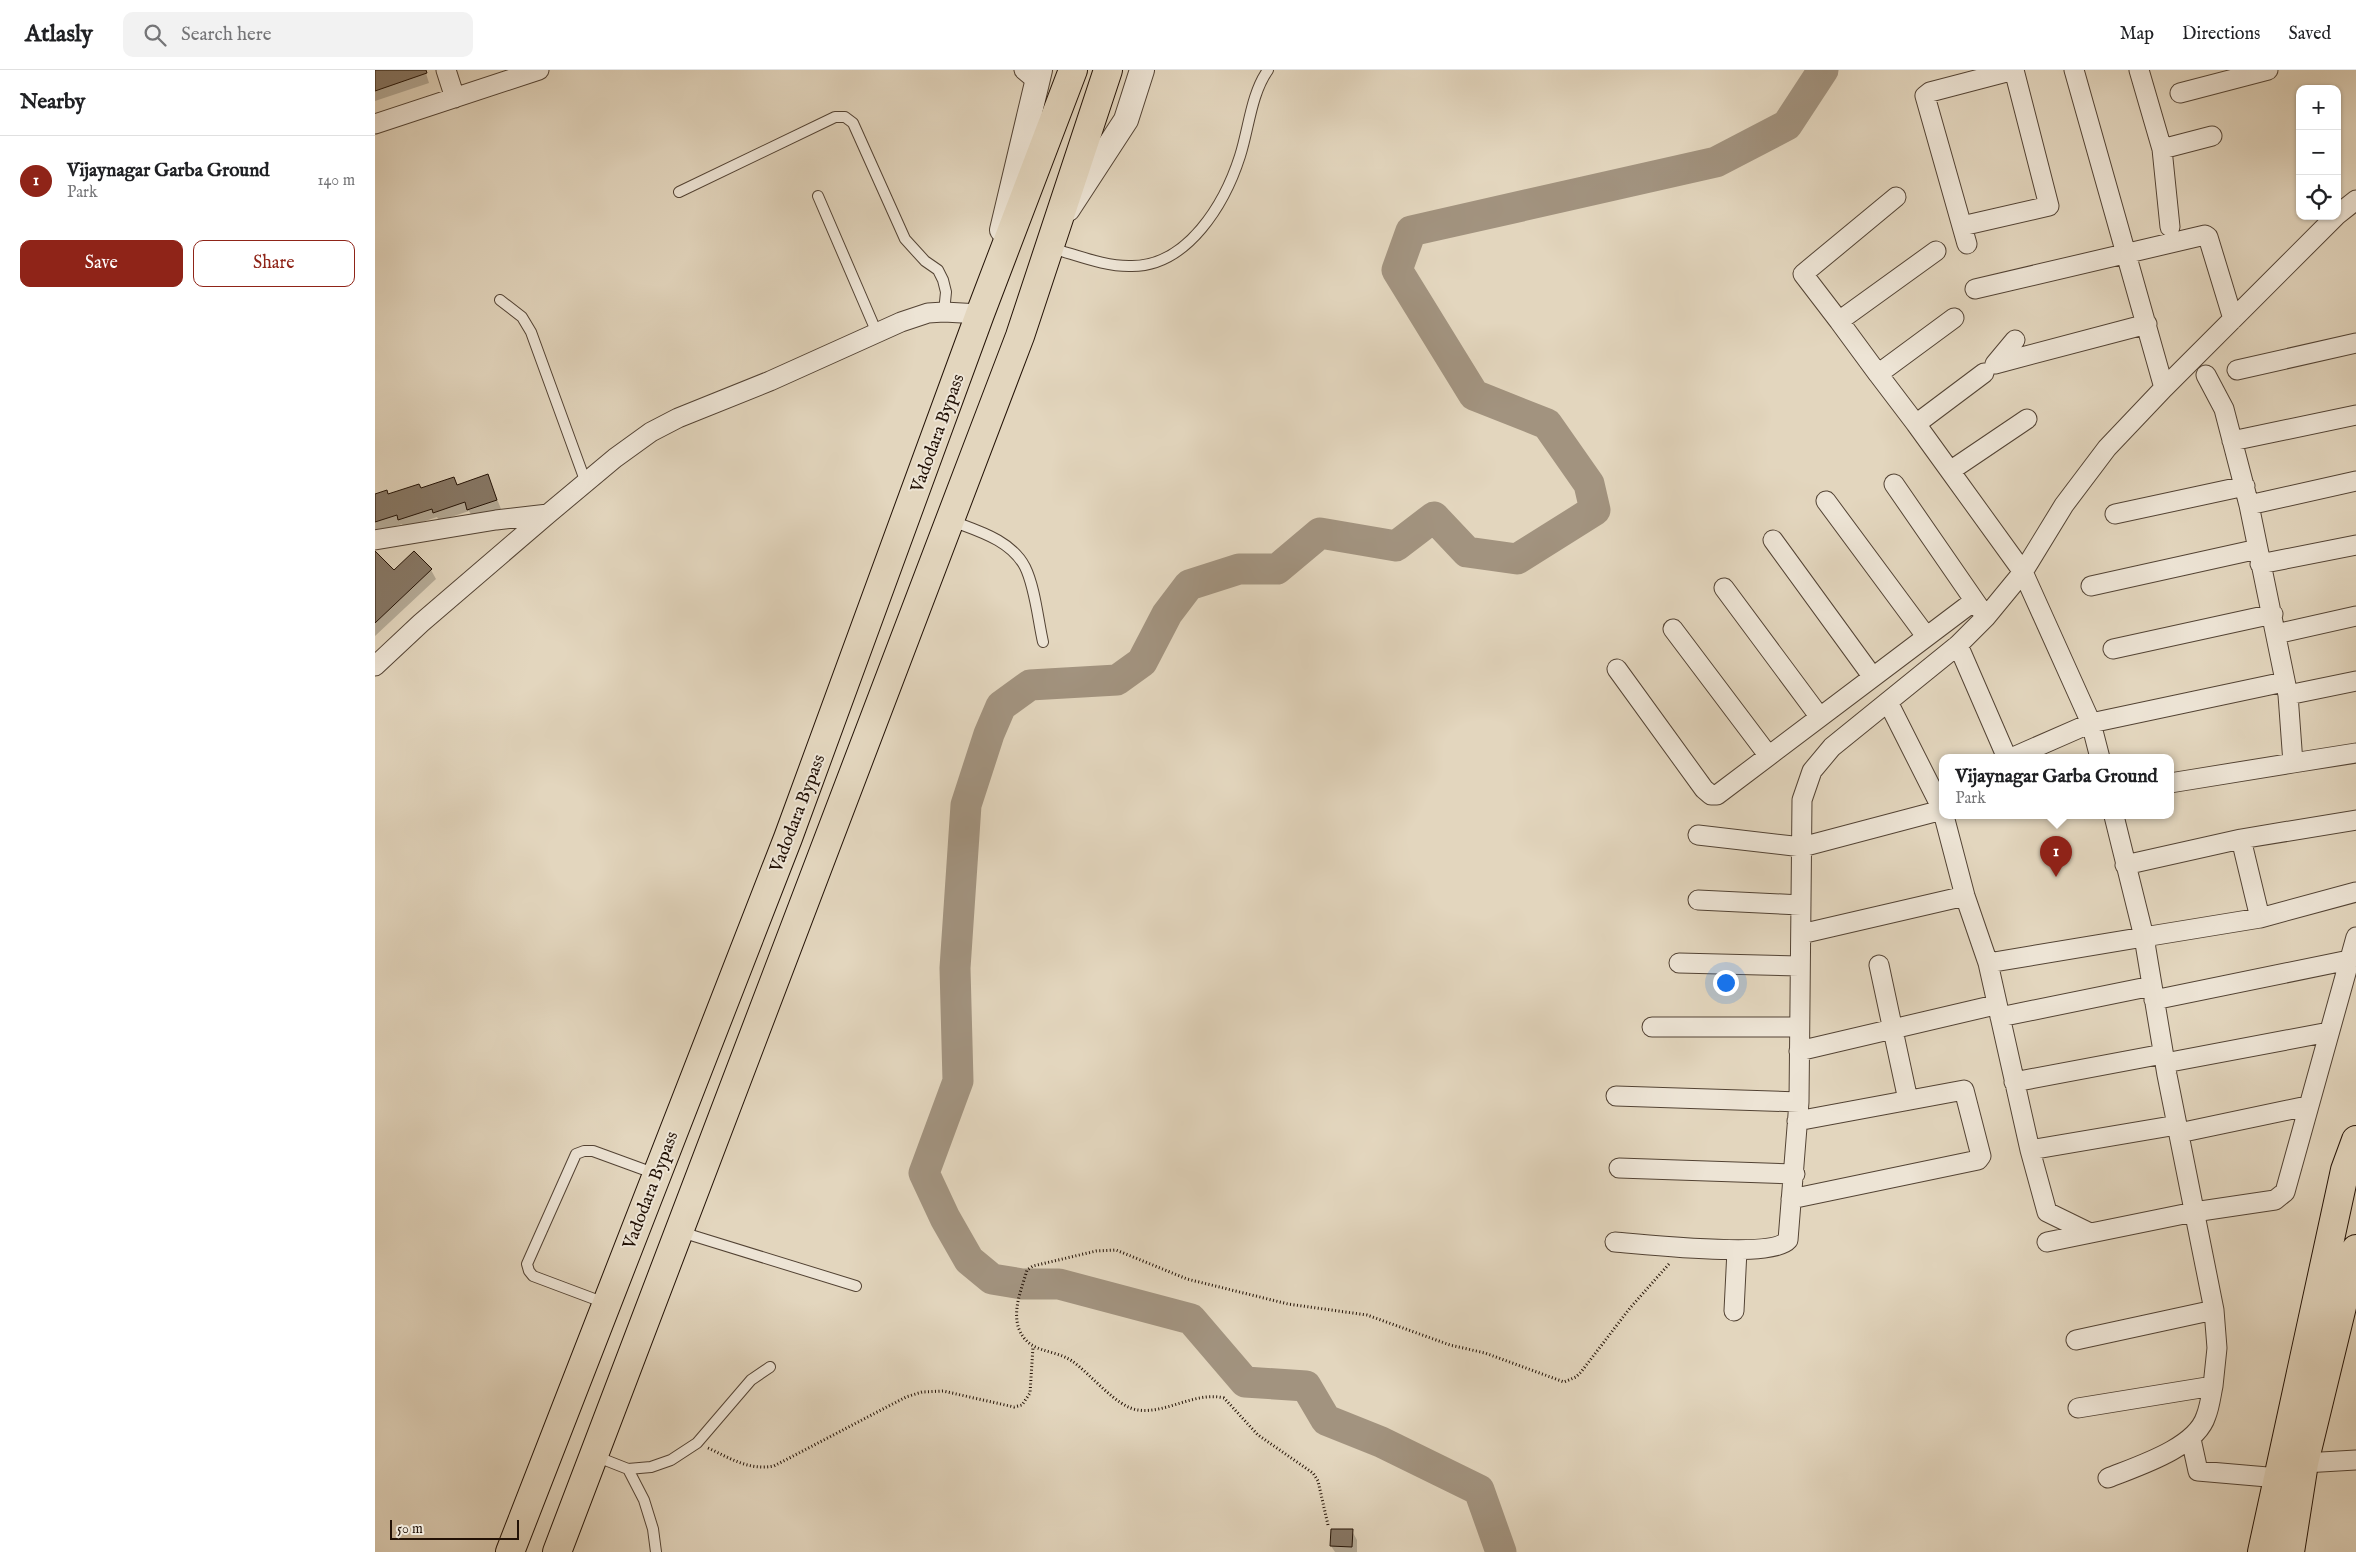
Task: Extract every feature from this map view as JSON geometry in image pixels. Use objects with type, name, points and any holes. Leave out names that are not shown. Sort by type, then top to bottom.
[{"type":"main road","name":"Vadodara Bypass","points":[[510,1552],[788,838],[983,307],[1073,70]]},
{"type":"main road","points":[[557,1552],[1020,336],[1109,70]]},
{"type":"main road","points":[[2262,1552],[2345,1170],[2356,1140]]},
{"type":"main road","points":[[2290,1552],[2304,1463],[2356,1249]]},
{"type":"street","points":[[446,70],[455,98]]},
{"type":"street","points":[[375,124],[539,70]]},
{"type":"street","points":[[1053,237],[1126,120],[1142,70]]},
{"type":"street","points":[[2074,70],[2164,388]]},
{"type":"street","points":[[2139,70],[2162,149],[2170,227]]},
{"type":"street","points":[[2179,93],[2268,70]]},
{"type":"street","points":[[1962,226],[2049,206],[2006,71],[1930,92],[1925,96],[1967,244]]},
{"type":"street","points":[[375,666],[421,623],[548,514],[637,442],[678,418],[771,381],[877,333],[928,313],[983,307],[1034,72]]},
{"type":"street","points":[[2162,149],[2212,136]]},
{"type":"street","points":[[1896,196],[1803,274],[1916,424],[2023,572],[2091,723],[2099,754]]},
{"type":"street","points":[[2341,213],[2356,200]]},
{"type":"street","points":[[1615,1242],[1737,1250],[1777,1247],[1788,1240],[1795,1174],[1799,1102],[1802,800],[1812,771],[1832,747],[1958,646],[1986,617],[2023,572],[2064,506],[2107,448],[2164,388],[2333,220]]},
{"type":"street","points":[[1975,289],[2125,252],[2207,236],[2233,319]]},
{"type":"street","points":[[1839,321],[1936,251]]},
{"type":"street","points":[[1878,374],[1954,318]]},
{"type":"street","points":[[2015,340],[1995,364],[2147,324]]},
{"type":"street","points":[[2237,370],[2356,342]]},
{"type":"street","points":[[1916,424],[1984,372]]},
{"type":"street","points":[[2206,375],[2224,409],[2245,486],[2273,614],[2286,689],[2293,764]]},
{"type":"street","points":[[2232,441],[2356,415]]},
{"type":"street","points":[[1950,471],[2027,419]]},
{"type":"street","points":[[2249,505],[2356,481]]},
{"type":"street","points":[[1894,484],[1986,617]]},
{"type":"street","points":[[2115,514],[2245,486]]},
{"type":"street","points":[[1827,501],[1926,636]]},
{"type":"street","points":[[375,540],[496,520],[548,514]]},
{"type":"street","points":[[1773,540],[1872,676]]},
{"type":"street","points":[[2091,586],[2259,556],[2356,545]]},
{"type":"street","points":[[1724,588],[1819,716]]},
{"type":"street","points":[[1617,669],[1704,789],[1711,795],[1717,795],[1819,716],[1974,601]]},
{"type":"street","points":[[2113,648],[2273,614]]},
{"type":"street","points":[[2276,634],[2356,616]]},
{"type":"street","points":[[1673,629],[1768,755]]},
{"type":"street","points":[[1958,646],[2005,754]]},
{"type":"street","points":[[2020,754],[2091,723],[2286,689],[2356,682]]},
{"type":"street","points":[[1888,702],[1939,801]]},
{"type":"street","points":[[2174,782],[2356,754]]},
{"type":"street","points":[[1698,836],[1802,847],[1939,814]]},
{"type":"street","points":[[1946,819],[1965,896],[1987,963],[2030,1150],[2047,1212],[2090,1233]]},
{"type":"street","points":[[2108,1478],[2147,1462],[2191,1439],[2206,1417],[2213,1386],[2217,1348],[2214,1310],[2164,1058],[2144,936],[2115,819]]},
{"type":"street","points":[[2125,865],[2241,839],[2356,820]]},
{"type":"street","points":[[2241,839],[2260,918]]},
{"type":"street","points":[[1987,963],[2260,918],[2356,892]]},
{"type":"street","points":[[1801,934],[1965,896]]},
{"type":"street","points":[[1698,900],[1801,905]]},
{"type":"street","points":[[2047,1242],[2194,1212],[2275,1200],[2281,1197],[2285,1192],[2307,1106],[2356,937]]},
{"type":"street","points":[[1799,1051],[1893,1030],[1998,1011],[2153,993],[2349,960]]},
{"type":"street","points":[[1679,963],[1799,966]]},
{"type":"street","points":[[1879,965],[1907,1100]]},
{"type":"street","points":[[1652,1028],[1799,1027]]},
{"type":"street","points":[[2014,1082],[2329,1032]]},
{"type":"street","points":[[1791,1199],[1981,1158],[1966,1091],[1961,1089],[1797,1121]]},
{"type":"street","points":[[1616,1096],[1799,1102]]},
{"type":"street","points":[[2030,1150],[2178,1129],[2307,1106]]},
{"type":"street","points":[[1619,1168],[1795,1174]]},
{"type":"street","points":[[1734,1311],[1737,1250]]},
{"type":"street","points":[[2077,1340],[2214,1310]]},
{"type":"street","points":[[2078,1408],[2213,1386]]},
{"type":"street","points":[[2191,1439],[2198,1471],[2279,1478]]},
{"type":"street","points":[[2304,1463],[2356,1460]]},
{"type":"lane","points":[[1053,237],[1111,265],[1133,266],[1152,263],[1174,252],[1193,238],[1211,215],[1226,190],[1240,157],[1259,87],[1269,70]]},
{"type":"lane","points":[[679,192],[835,117],[845,117],[853,123],[905,238],[925,261],[937,270],[943,280],[946,292],[944,312]]},
{"type":"lane","points":[[819,196],[877,333]]},
{"type":"lane","points":[[500,300],[522,318],[531,332],[586,483]]},
{"type":"lane","points":[[951,520],[987,534],[1007,546],[1025,567],[1043,642]]},
{"type":"lane","points":[[606,1303],[533,1276],[529,1272],[527,1264],[576,1154],[584,1151],[593,1151],[656,1174]]},
{"type":"lane","points":[[680,1232],[856,1286]]},
{"type":"lane","points":[[595,1456],[628,1469],[651,1467],[671,1460],[697,1443],[751,1380],[770,1366]]},
{"type":"lane","points":[[628,1469],[644,1500],[653,1529],[656,1552]]},
{"type":"path","points":[[1328,1525],[1318,1482],[1313,1473],[1258,1435],[1224,1398],[1207,1397],[1150,1410],[1137,1410],[1125,1405],[1071,1360],[1033,1347],[1025,1340],[1016,1318],[1017,1306],[1027,1270],[1033,1266],[1096,1251],[1116,1250],[1187,1279],[1304,1307],[1367,1315],[1450,1345],[1485,1354],[1564,1382],[1576,1378],[1630,1308],[1685,1247]]},
{"type":"path","points":[[697,1443],[750,1468],[763,1468],[774,1466],[906,1397],[922,1392],[943,1391],[1014,1407],[1022,1405],[1031,1393],[1033,1347]]},
{"type":"building","points":[[375,70],[426,70],[427,73],[375,91]]},
{"type":"building","points":[[488,474],[497,500],[467,510],[465,502],[433,513],[432,509],[398,520],[397,515],[375,522],[375,494],[387,490],[388,494],[419,484],[421,488],[454,477],[457,485]]},
{"type":"building","points":[[375,551],[394,570],[414,551],[432,569],[375,623]]},
{"type":"building","points":[[1331,1529],[1353,1529],[1352,1547],[1330,1546]]},
{"type":"waterway","points":[[1501,1552],[1479,1490],[1381,1442],[1326,1420],[1306,1386],[1245,1382],[1191,1319],[1059,1284],[1022,1284],[992,1279],[969,1260],[945,1218],[924,1173],[958,1081],[955,968],[966,805],[989,734],[1001,706],[1030,685],[1117,680],[1142,662],[1167,614],[1189,585],[1239,569],[1277,569],[1320,533],[1396,546],[1434,517],[1467,552],[1517,559],[1595,510],[1589,484],[1547,424],[1474,395],[1397,270],[1411,231],[1716,162],[1787,125],[1823,70]]},
{"type":"place","name":"Vijaynagar Garba Ground","points":[[2056,877]]}]
